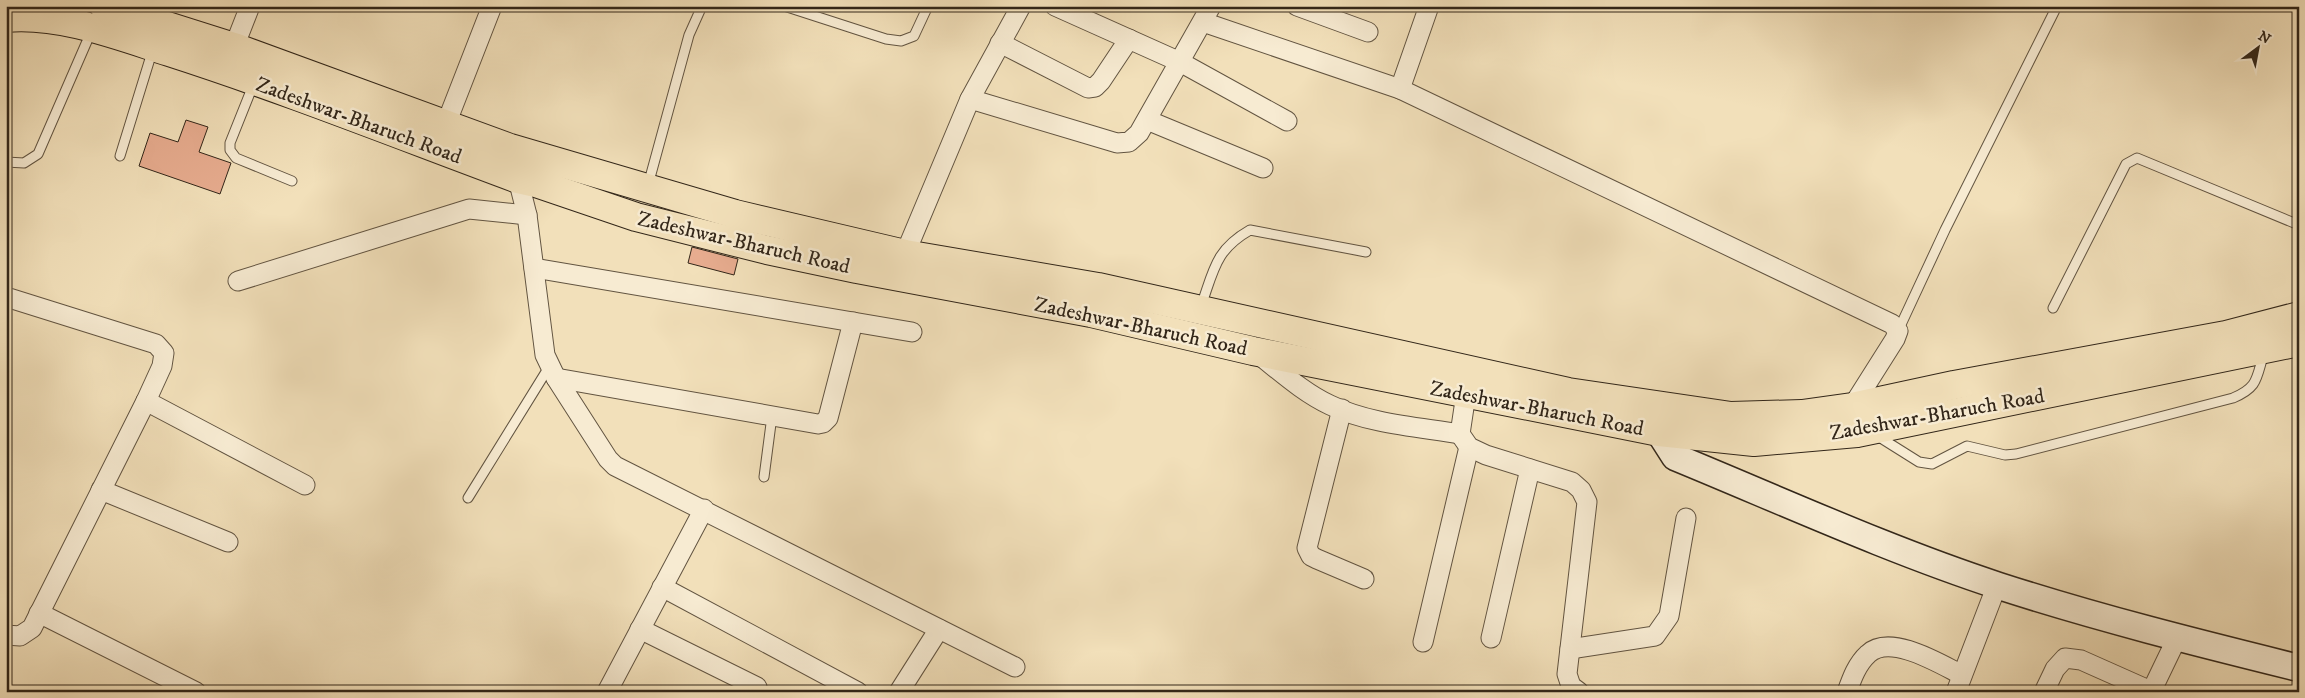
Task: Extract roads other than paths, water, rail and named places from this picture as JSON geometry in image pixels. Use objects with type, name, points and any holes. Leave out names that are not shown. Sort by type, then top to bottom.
[{"type":"main road","name":"Zadeshwar-Bharuch Road","points":[[98,15],[153,47],[255,81],[518,179],[536,183],[636,217],[767,250],[857,269],[1091,313],[1253,351],[1660,432],[1754,442],[1859,432],[2299,342]]},
{"type":"main road","name":"Zadeshwar-Bharuch Road","points":[[6,18],[48,20],[98,15],[234,47],[510,148],[647,190],[735,214],[905,254],[1098,287],[1568,392],[1731,416],[1802,414],[1852,407],[1954,385],[2226,335],[2299,316]]},
{"type":"street","points":[[234,47],[250,6]]},
{"type":"street","points":[[446,124],[492,6]]},
{"type":"street","points":[[905,254],[970,99],[1021,6]]},
{"type":"street","points":[[1055,6],[1180,62],[1287,122]]},
{"type":"street","points":[[1296,6],[1368,32]]},
{"type":"street","points":[[1400,89],[1429,6]]},
{"type":"street","points":[[970,99],[1117,143],[1129,142],[1139,133],[1147,120],[1207,14],[1400,89],[1892,324],[1898,331],[1852,407],[1859,432]]},
{"type":"street","points":[[1000,43],[1088,88],[1095,87],[1101,81],[1129,39]]},
{"type":"street","points":[[1147,120],[1263,168]]},
{"type":"street","points":[[510,148],[527,216],[545,355],[552,373],[608,459],[616,466],[1015,667]]},
{"type":"street","points":[[238,281],[469,209],[527,216]]},
{"type":"street","points":[[534,268],[912,332]]},
{"type":"street","points":[[6,297],[156,344],[164,353],[162,366],[146,401],[32,628],[20,636],[6,635]]},
{"type":"street","points":[[552,373],[818,424],[823,423],[828,418],[853,322]]},
{"type":"street","points":[[1253,351],[1300,387],[1330,405],[1369,418],[1464,441],[1530,469],[1572,482],[1582,490],[1587,502],[1567,674],[1571,690]]},
{"type":"street","points":[[1423,642],[1464,441],[1466,394]]},
{"type":"street","points":[[146,401],[305,485]]},
{"type":"street","points":[[1342,409],[1307,548],[1311,556],[1317,560],[1364,579]]},
{"type":"street","points":[[1660,432],[1675,457],[1869,537],[1997,586],[2129,626],[2299,668]]},
{"type":"street","points":[[1490,638],[1530,469]]},
{"type":"street","points":[[101,490],[228,542]]},
{"type":"street","points":[[607,692],[704,509]]},
{"type":"street","points":[[1570,649],[1655,636],[1663,628],[1669,616],[1686,518]]},
{"type":"street","points":[[1847,692],[1857,667],[1869,652],[1885,646],[1904,648],[1959,683],[1997,586]]},
{"type":"street","points":[[662,587],[858,692]]},
{"type":"street","points":[[39,613],[196,692]]},
{"type":"street","points":[[640,629],[757,687]]},
{"type":"street","points":[[899,692],[940,629]]},
{"type":"street","points":[[2044,692],[2055,668],[2065,658],[2081,660],[2152,691],[2177,638]]},
{"type":"lane","points":[[647,190],[689,35],[702,6]]},
{"type":"lane","points":[[784,6],[796,8],[886,39],[901,41],[914,36],[928,6]]},
{"type":"lane","points":[[1898,331],[1945,230],[2056,6]]},
{"type":"lane","points":[[6,162],[24,163],[38,154],[98,15]]},
{"type":"lane","points":[[120,156],[153,47]]},
{"type":"lane","points":[[255,81],[230,143],[230,150],[236,158],[292,181]]},
{"type":"lane","points":[[2053,308],[2126,164],[2136,158],[2299,225]]},
{"type":"lane","points":[[1199,311],[1218,259],[1233,240],[1250,230],[1366,252]]},
{"type":"lane","points":[[1859,432],[1918,462],[1926,464],[1932,464],[1967,446],[2005,455],[2016,454],[2233,398],[2248,391],[2255,383],[2266,349]]},
{"type":"lane","points":[[468,498],[552,373]]},
{"type":"lane","points":[[764,477],[772,416]]}]
